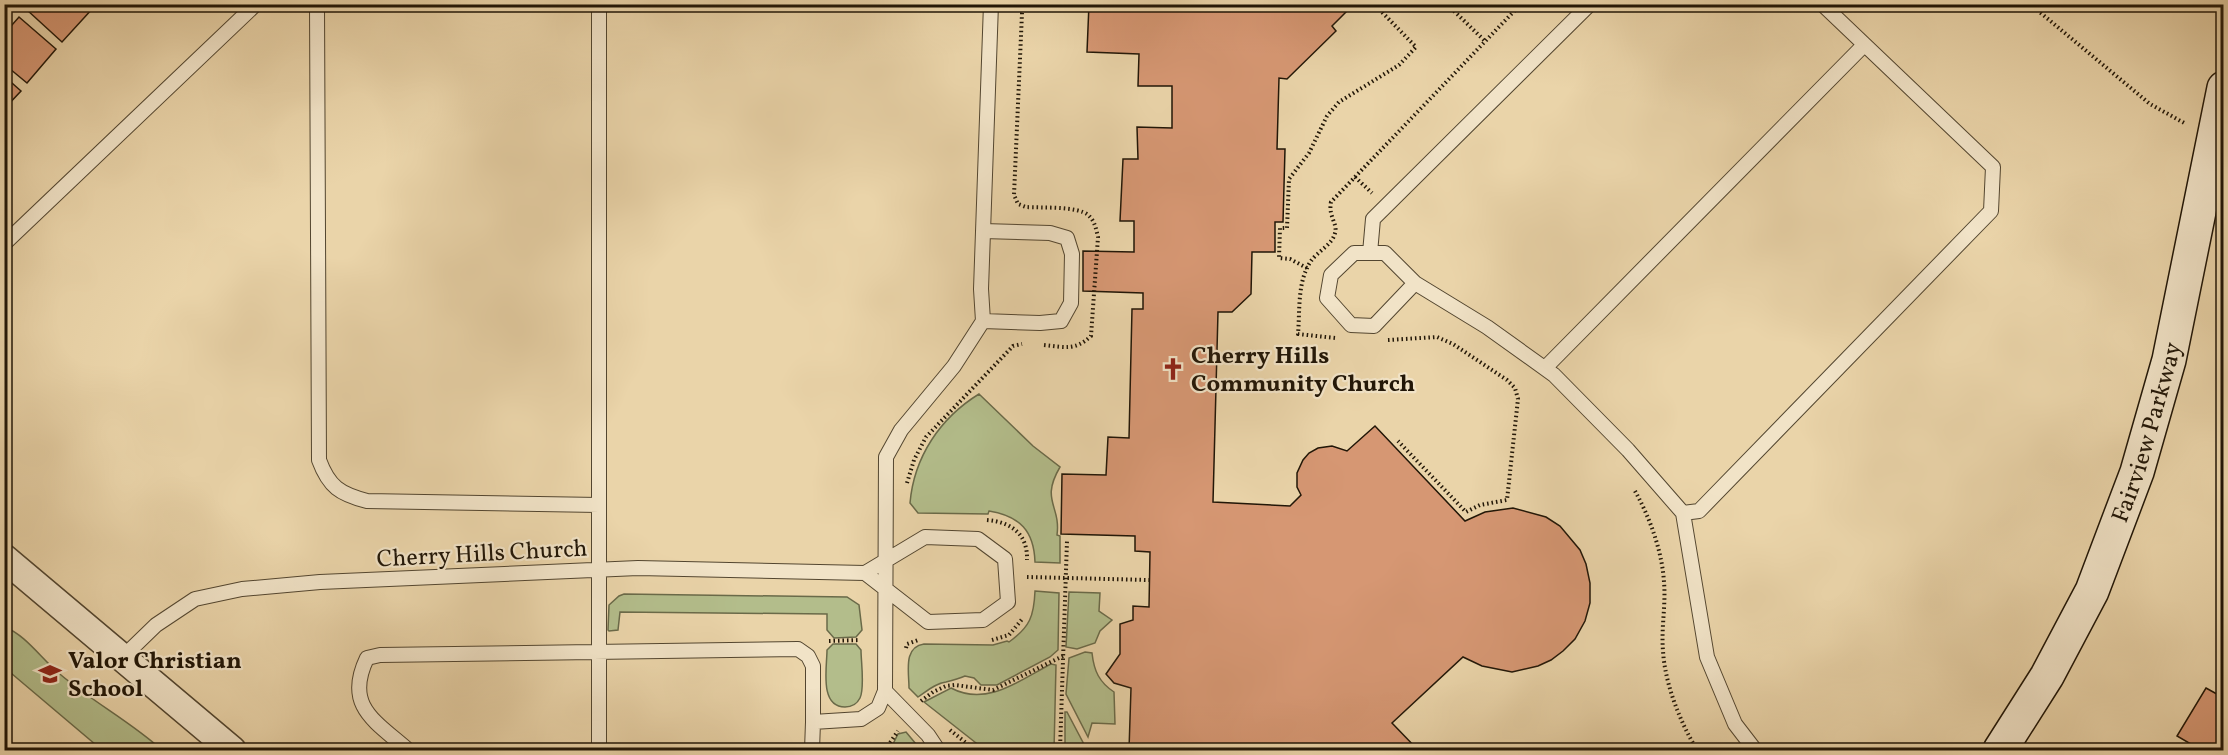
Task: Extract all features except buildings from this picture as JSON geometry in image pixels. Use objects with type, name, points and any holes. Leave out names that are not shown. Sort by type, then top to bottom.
[{"type":"main road","name":"Fairview Parkway","points":[[2000,750],[2047,676],[2092,591],[2138,472],[2169,360],[2219,141],[2223,87]]},
{"type":"street","points":[[4,558],[232,750]]},
{"type":"lane","points":[[4,244],[256,4]]},
{"type":"lane","points":[[317,4],[319,460],[325,476],[336,489],[347,496],[367,501],[599,505]]},
{"type":"lane","points":[[599,4],[599,750]]},
{"type":"lane","points":[[813,722],[861,719],[878,708],[885,691],[886,457],[901,430],[954,366],[983,321],[983,231],[990,4]]},
{"type":"lane","points":[[1370,253],[1373,219],[1590,4]]},
{"type":"lane","points":[[1683,513],[1699,511],[1991,211],[1993,167],[1822,4]]},
{"type":"lane","points":[[1545,369],[1864,45]]},
{"type":"lane","points":[[983,231],[1050,233],[1067,238],[1072,254],[1071,303],[1060,321],[1040,323],[983,321]]},
{"type":"lane","points":[[1415,283],[1374,326],[1351,325],[1327,298],[1331,274],[1354,253],[1385,253],[1415,283],[1487,327],[1545,369],[1593,413],[1683,513],[1707,657],[1735,724],[1755,750]]},
{"type":"lane","points":[[925,537],[978,539],[1005,559],[1008,602],[983,620],[928,622],[865,573],[885,561],[925,537]]},
{"type":"lane","name":"Cherry Hills Church","points":[[123,657],[156,625],[195,599],[242,589],[320,582],[411,580],[599,569],[865,573]]},
{"type":"lane","points":[[408,750],[374,720],[362,706],[358,690],[360,672],[367,658],[380,655],[798,649],[808,656],[813,666],[812,750]]},
{"type":"lane","points":[[885,691],[928,735],[938,750]]},
{"type":"path","points":[[1024,4],[1014,195],[1018,204],[1026,207],[1080,211],[1089,216],[1096,225],[1098,237],[1091,336],[1082,345],[1071,348],[1036,344]]},
{"type":"path","points":[[1307,268],[1290,259],[1279,258],[1280,228],[1287,228],[1289,179],[1310,153],[1327,116],[1338,102],[1399,65],[1416,47],[1374,4]]},
{"type":"path","points":[[1428,4],[1453,10],[1486,42]]},
{"type":"path","points":[[1341,339],[1298,334],[1303,276],[1311,260],[1335,236],[1336,226],[1329,211],[1331,202],[1521,4]]},
{"type":"path","points":[[2030,4],[2150,104],[2219,141]]},
{"type":"path","points":[[1386,340],[1437,337],[1453,344],[1507,380],[1515,388],[1518,399],[1507,500],[1480,505],[1466,513],[1398,441]]},
{"type":"path","points":[[905,492],[914,460],[926,437],[1014,346],[1024,343]]},
{"type":"path","points":[[1633,489],[1648,516],[1664,581],[1663,653],[1670,687],[1681,718],[1697,750]]},
{"type":"path","points":[[978,518],[1000,521],[1015,528],[1023,538],[1028,550],[1026,586]]},
{"type":"path","points":[[1060,750],[1067,541]]},
{"type":"path","points":[[1027,577],[1149,580]]},
{"type":"path","points":[[982,640],[992,640],[1009,635],[1025,614]]},
{"type":"path","points":[[829,641],[860,640]]},
{"type":"path","points":[[904,653],[908,644],[916,640],[927,640]]},
{"type":"path","points":[[918,704],[933,692],[946,686],[993,690],[1063,656]]},
{"type":"path","points":[[913,700],[926,710]]},
{"type":"path","points":[[942,723],[975,750]]},
{"type":"path","points":[[885,750],[899,728]]},
{"type":"green space","points":[[979,394],[1033,446],[1060,467],[1054,478],[1051,496],[1056,516],[1057,535],[1060,536],[1060,563],[1035,562],[1032,542],[1023,527],[1017,521],[1000,513],[989,511],[988,514],[918,513],[910,503],[917,470],[931,440],[952,415]]},
{"type":"green space","points":[[1035,591],[1059,593],[1058,650],[1050,657],[997,685],[981,685],[974,678],[965,676],[939,684],[918,697],[909,688],[910,655],[917,646],[924,644],[993,645],[1009,642],[1022,631],[1030,620]]},
{"type":"green space","points":[[1069,592],[1100,593],[1099,611],[1112,620],[1100,631],[1095,643],[1077,649],[1066,647]]},
{"type":"green space","points":[[624,594],[847,597],[859,605],[862,630],[856,637],[834,638],[827,630],[827,614],[620,612],[618,630],[609,631],[609,605]]},
{"type":"green space","points":[[5,627],[20,636],[73,685],[138,730],[162,750],[102,750],[5,668]]},
{"type":"green space","points":[[833,644],[856,644],[861,650],[863,682],[860,698],[854,705],[845,707],[837,705],[828,693],[826,685],[827,650]]},
{"type":"green space","points":[[1085,652],[1092,653],[1098,676],[1114,692],[1115,724],[1092,723],[1088,737],[1066,694],[1069,658]]},
{"type":"green space","points":[[1051,664],[1056,665],[1054,750],[985,750],[924,702],[951,688],[977,695],[990,693],[1015,684]]},
{"type":"green space","points":[[1065,712],[1067,712],[1087,750],[1065,750]]},
{"type":"green space","points":[[906,732],[921,750],[894,750],[892,746],[898,734]]},
{"type":"place","name":"Cherry Hills Community Church","points":[[1173,369]]},
{"type":"place","name":"Valor Christian School","points":[[50,674]]}]
